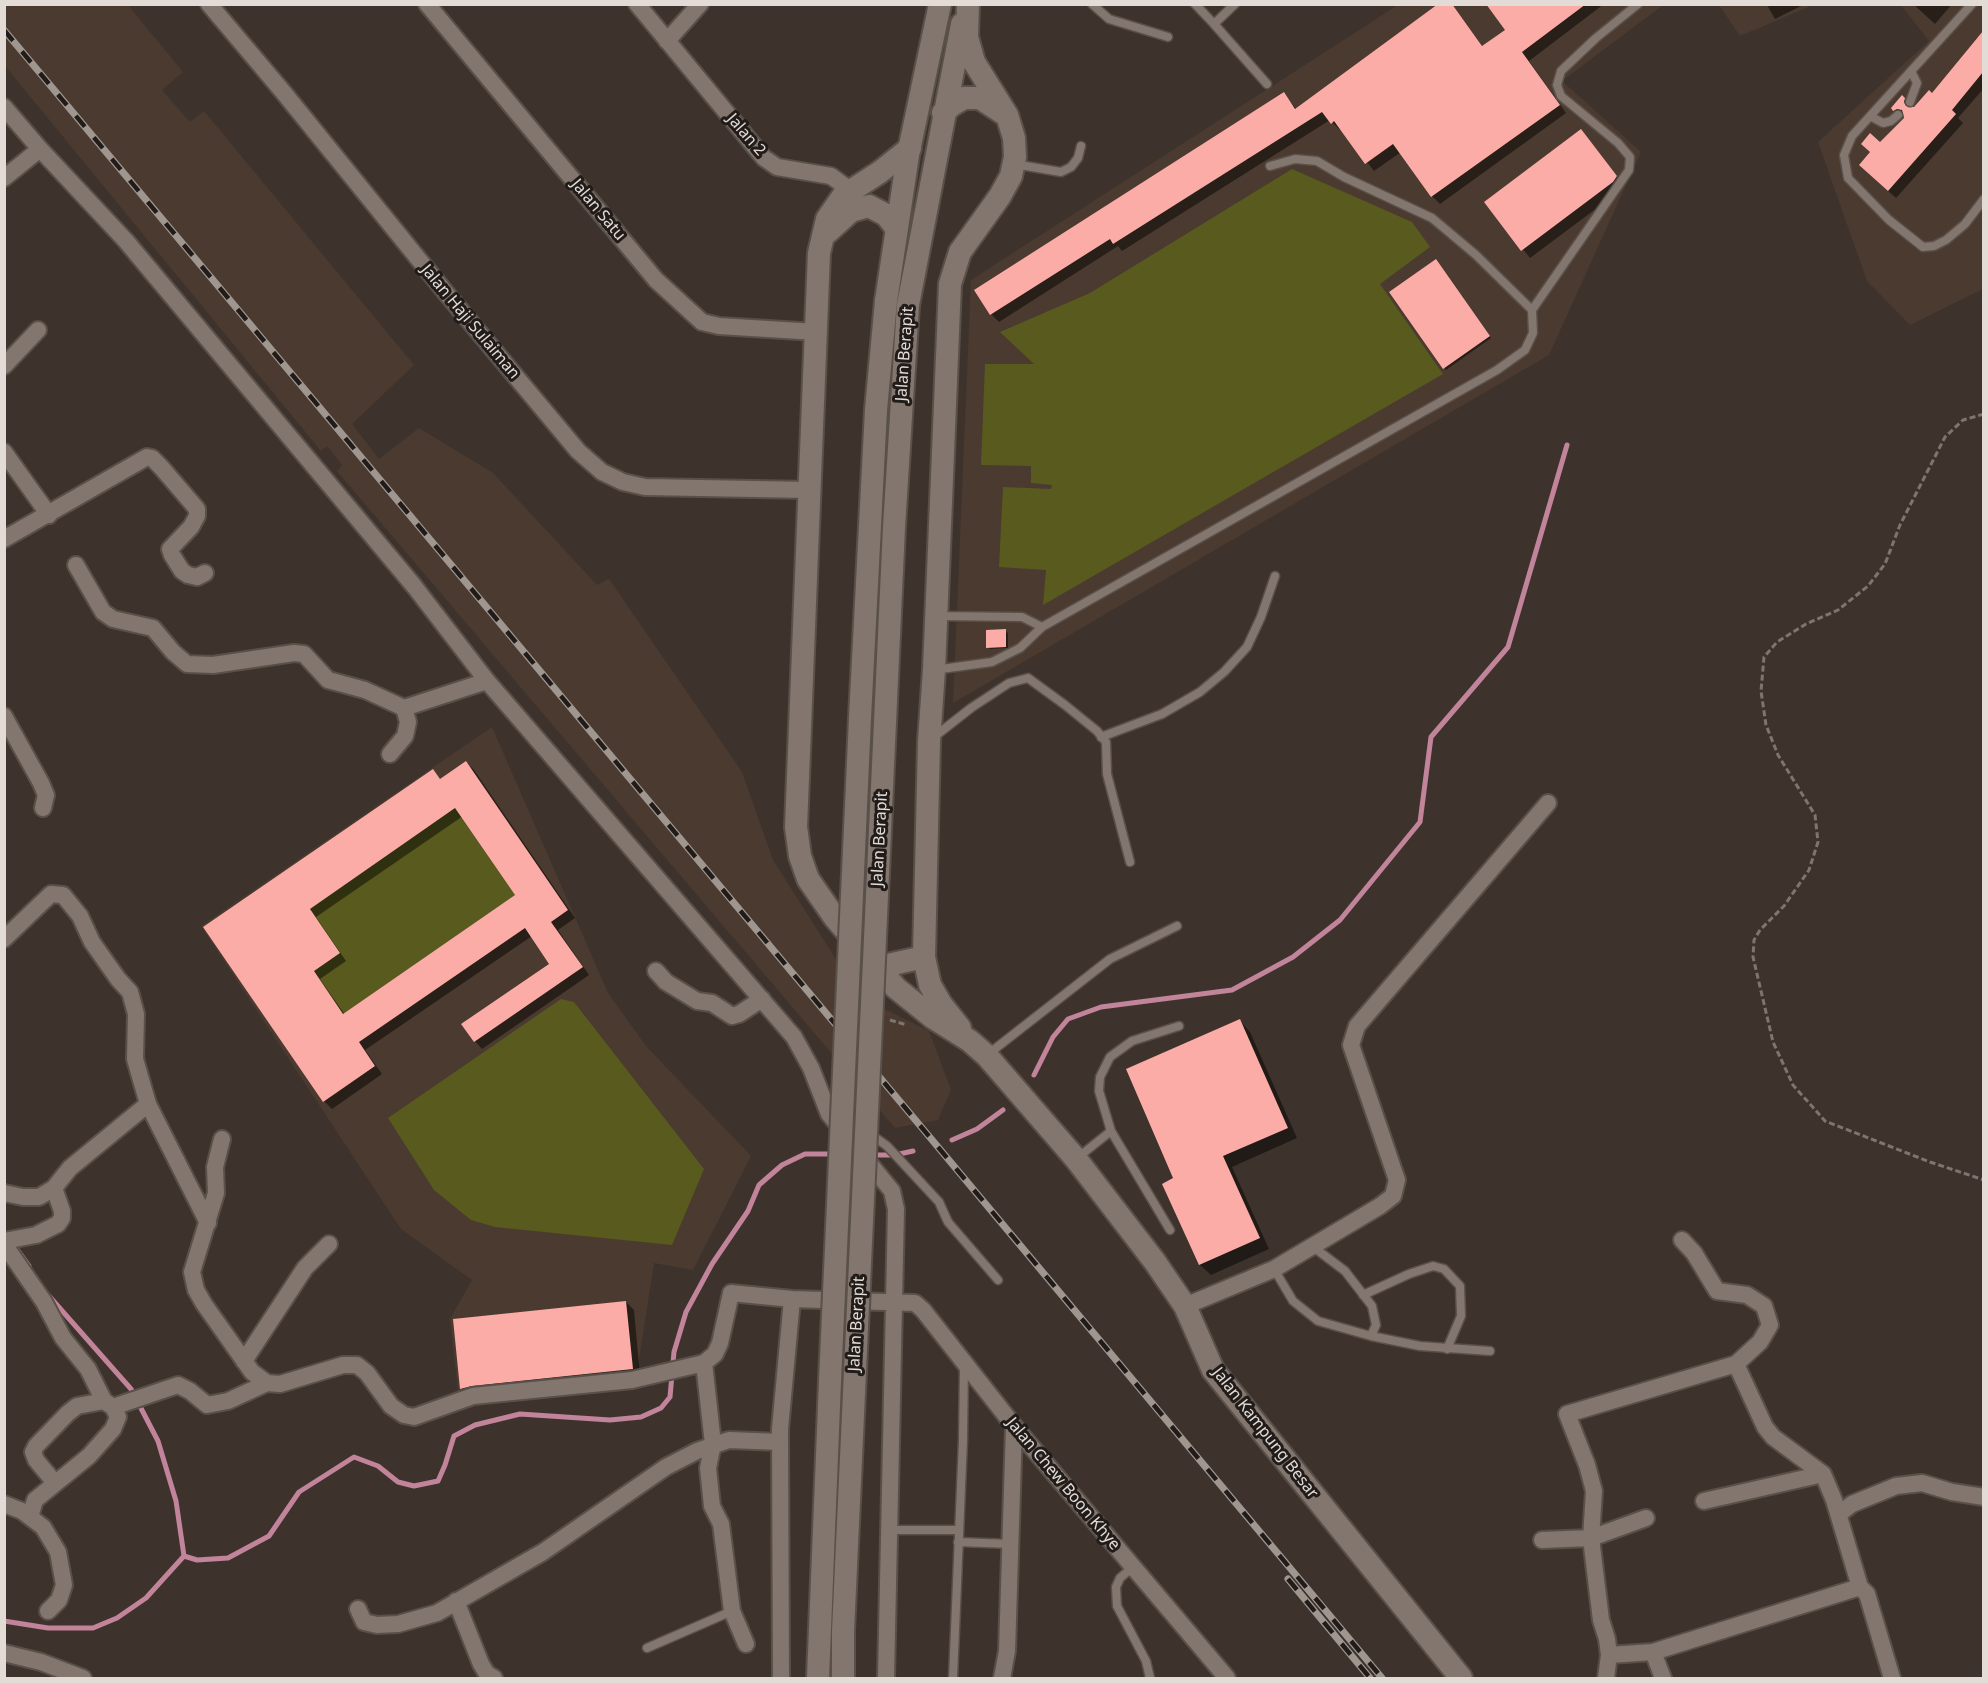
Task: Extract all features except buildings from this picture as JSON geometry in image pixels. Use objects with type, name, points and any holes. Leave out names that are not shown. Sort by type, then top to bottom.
[{"type":"main road","points":[[818,1678],[860,718],[876,410],[897,303],[897,229],[910,148],[940,4]]},
{"type":"main road","points":[[967,4],[967,38],[974,62],[1008,115],[1014,138],[1013,164],[1011,176],[1000,196],[960,252],[950,284],[929,741],[924,957],[930,985],[941,1004],[978,1048]]},
{"type":"main road","name":"Jalan Berapit","points":[[843,1678],[843,1631],[893,538],[897,303],[944,113],[967,4]]},
{"type":"main road","points":[[944,113],[964,98],[980,98],[1008,115]]},
{"type":"main road","points":[[910,148],[880,172],[843,196],[827,219],[819,253],[796,827],[800,856],[808,879],[835,918],[896,988],[932,1017],[978,1048]]},
{"type":"main road","points":[[823,238],[833,226],[851,212],[869,206],[886,215],[897,229]]},
{"type":"main road","points":[[879,967],[924,957]]},
{"type":"main road","name":"Jalan Kampung Besar","points":[[978,1048],[1076,1159],[1155,1262],[1185,1306],[1213,1370],[1461,1678]]},
{"type":"street","name":"Jalan Haji Sulaiman","points":[[209,4],[285,93],[446,294],[578,452],[602,471],[623,482],[645,487],[809,490]]},
{"type":"street","name":"Jalan Satu","points":[[427,4],[656,280],[702,322],[719,326],[816,332]]},
{"type":"street","name":"Jalan 2","points":[[637,4],[764,158],[777,167],[831,176],[850,190]]},
{"type":"street","points":[[667,41],[700,4]]},
{"type":"street","points":[[4,107],[133,250],[414,586],[487,681],[794,1037],[811,1068],[829,1113],[892,1191],[896,1209],[886,1678]]},
{"type":"street","points":[[4,178],[40,149]]},
{"type":"street","points":[[4,366],[38,330]]},
{"type":"street","points":[[4,452],[49,515]]},
{"type":"street","points":[[4,539],[147,457],[152,458],[161,467],[197,509],[197,516],[191,527],[170,549],[172,555],[182,571],[188,575],[197,577],[205,573]]},
{"type":"street","points":[[76,565],[104,612],[113,619],[153,628],[173,652],[187,663],[213,665],[294,653],[304,654],[328,680],[384,697],[398,707],[404,708],[487,681]]},
{"type":"street","points":[[390,754],[405,736],[408,722],[404,708]]},
{"type":"street","points":[[4,716],[41,783],[46,795],[43,808]]},
{"type":"street","points":[[1185,1306],[1274,1269],[1393,1196],[1397,1180],[1351,1045],[1356,1026],[1548,803]]},
{"type":"street","points":[[4,939],[51,894],[63,895],[80,916],[92,942],[130,992],[136,1014],[135,1059],[148,1104],[208,1223]]},
{"type":"street","points":[[656,971],[666,982],[697,1001],[712,1003],[732,1016],[762,999]]},
{"type":"street","points":[[4,1193],[23,1197],[39,1197],[54,1188],[70,1168],[148,1104]]},
{"type":"street","points":[[222,1139],[215,1167],[216,1193],[192,1272],[196,1290],[252,1372],[267,1383]]},
{"type":"street","points":[[30,1517],[35,1500],[89,1456],[113,1429],[118,1417],[114,1404],[63,1338],[44,1302],[4,1243],[36,1235],[58,1224],[62,1218],[62,1211],[54,1188]]},
{"type":"street","points":[[1606,1678],[1609,1655],[1601,1620],[1591,1539],[1594,1491],[1587,1465],[1567,1414],[1736,1364],[1760,1342],[1770,1324],[1764,1306],[1747,1295],[1717,1291],[1694,1252],[1682,1240]]},
{"type":"street","points":[[244,1360],[305,1268],[329,1244]]},
{"type":"street","name":"Jalan Chew Boon Khye","points":[[704,1363],[715,1354],[720,1343],[731,1293],[792,1299],[915,1304],[923,1310],[1014,1426],[1227,1678]]},
{"type":"street","points":[[781,1678],[780,1442],[792,1299]]},
{"type":"street","points":[[55,1483],[36,1460],[33,1452],[68,1413],[77,1406],[114,1404],[178,1386],[189,1391],[207,1405],[228,1401],[267,1383],[280,1384],[343,1365],[357,1365],[367,1373],[391,1406],[404,1415],[414,1417],[473,1396],[632,1380],[704,1363],[713,1444],[708,1467],[712,1506],[721,1524],[732,1611],[746,1644]]},
{"type":"street","points":[[1736,1364],[1765,1427],[1773,1437],[1822,1474],[1839,1514],[1860,1587],[1870,1604],[1892,1678]]},
{"type":"street","points":[[1002,1678],[1007,1651],[1014,1426]]},
{"type":"street","points":[[358,1609],[364,1622],[377,1625],[398,1624],[437,1612],[543,1552],[666,1467],[713,1444],[738,1439],[780,1442]]},
{"type":"street","points":[[1704,1501],[1822,1474]]},
{"type":"street","points":[[1839,1514],[1852,1504],[1896,1486],[1922,1483],[1952,1492],[1983,1497]]},
{"type":"street","points":[[4,1504],[22,1511],[43,1527],[58,1552],[64,1585],[59,1600],[48,1611]]},
{"type":"street","points":[[1542,1540],[1591,1539],[1646,1518]]},
{"type":"street","points":[[1609,1655],[1653,1652],[1860,1587]]},
{"type":"street","points":[[456,1601],[481,1664],[487,1674],[494,1678]]},
{"type":"street","points":[[1653,1652],[1663,1678]]},
{"type":"street","points":[[4,1653],[41,1662],[83,1678]]},
{"type":"lane","points":[[1092,4],[1109,19],[1168,37]]},
{"type":"lane","points":[[1195,4],[1267,84]]},
{"type":"lane","points":[[1214,24],[1235,4]]},
{"type":"lane","points":[[934,670],[992,662],[1020,648],[1042,627],[1497,370],[1525,350],[1533,333],[1532,310],[1629,170],[1630,157],[1618,143],[1561,96],[1557,85],[1561,71],[1596,38],[1638,4]]},
{"type":"lane","points":[[1972,4],[1852,136],[1844,155],[1848,178],[1888,220],[1923,247],[1934,246],[1946,240],[1965,224],[1983,199]]},
{"type":"lane","points":[[1910,102],[1917,83],[1911,71]]},
{"type":"lane","points":[[1870,116],[1883,123],[1891,121],[1898,115]]},
{"type":"lane","points":[[1013,164],[1061,172],[1071,167],[1078,158],[1081,146]]},
{"type":"lane","points":[[1270,166],[1295,159],[1317,161],[1344,177],[1432,218],[1476,255],[1532,310]]},
{"type":"lane","points":[[1101,737],[1162,714],[1200,692],[1224,672],[1247,647],[1261,617],[1275,576]]},
{"type":"lane","points":[[935,616],[1022,617],[1042,627]]},
{"type":"lane","points":[[929,741],[970,708],[1009,683],[1028,678],[1065,705],[1106,742],[1107,774],[1130,862]]},
{"type":"lane","points":[[978,1048],[1110,959],[1177,926]]},
{"type":"lane","points":[[1170,1230],[1111,1131],[1099,1091],[1100,1077],[1110,1057],[1132,1041],[1179,1026]]},
{"type":"lane","points":[[867,1131],[887,1146],[939,1202],[948,1222],[998,1280]]},
{"type":"lane","points":[[1076,1159],[1111,1131]]},
{"type":"lane","points":[[1312,1246],[1345,1271],[1372,1306],[1376,1325],[1371,1336]]},
{"type":"lane","points":[[1363,1294],[1433,1266],[1444,1269],[1460,1286],[1461,1306],[1461,1316],[1447,1349]]},
{"type":"lane","points":[[1274,1269],[1293,1301],[1318,1321],[1371,1336],[1420,1346],[1490,1351]]},
{"type":"lane","points":[[953,1678],[964,1363]]},
{"type":"lane","points":[[890,1530],[959,1530]]},
{"type":"lane","points":[[958,1542],[1011,1544]]},
{"type":"lane","points":[[1133,1567],[1120,1578],[1116,1587],[1117,1605],[1146,1661],[1150,1678]]},
{"type":"lane","points":[[647,1648],[732,1611]]},
{"type":"path","points":[[1983,414],[1963,420],[1944,437],[1900,525],[1885,564],[1868,586],[1838,610],[1806,624],[1777,642],[1764,657],[1761,691],[1766,725],[1778,755],[1815,815],[1818,842],[1809,870],[1784,906],[1760,930],[1754,940],[1753,957],[1773,1042],[1793,1085],[1825,1121],[1983,1180]]},
{"type":"shaded area","points":[[4,5],[128,5],[183,72],[162,90],[190,122],[204,111],[414,365],[352,424],[379,459],[419,428],[493,473],[597,585],[609,579],[742,772],[773,860],[860,997],[929,1031],[951,1090],[938,1120],[895,1128],[337,471],[342,465],[327,446],[321,451],[5,66]]},
{"type":"shaded area","points":[[1398,5],[1663,5],[1562,81],[1641,152],[1549,355],[953,703],[971,280]]},
{"type":"shaded area","points":[[1719,5],[1813,5],[1740,36]]},
{"type":"shaded area","points":[[1901,5],[1983,5],[1983,289],[1910,325],[1867,281],[1818,142],[1929,41]]},
{"type":"shaded area","points":[[1292,169],[1412,222],[1430,247],[1380,284],[1443,374],[1043,605],[1046,570],[999,567],[1003,487],[1051,489],[1052,485],[1031,483],[1031,466],[981,465],[985,364],[1034,364],[1000,332],[1090,293]]},
{"type":"shaded area","points":[[492,727],[608,993],[646,1046],[751,1156],[693,1270],[654,1263],[637,1372],[458,1391],[450,1319],[472,1280],[401,1229],[201,926]]},
{"type":"shaded area","points":[[455,808],[515,895],[343,1014],[314,971],[310,909]]},
{"type":"shaded area","points":[[561,999],[574,1002],[704,1169],[672,1245],[495,1227],[471,1220],[434,1190],[388,1118]]},
{"type":"waterway","points":[[1034,1075],[1053,1037],[1068,1019],[1101,1007],[1232,990],[1293,957],[1340,920],[1420,822],[1431,737],[1508,647],[1567,445]]},
{"type":"waterway","points":[[952,1140],[977,1129],[1003,1110]]},
{"type":"waterway","points":[[870,1155],[895,1155],[913,1151]]},
{"type":"waterway","points":[[49,1296],[131,1389],[158,1441],[176,1501],[184,1556],[197,1560],[228,1558],[269,1536],[299,1492],[354,1457],[378,1466],[398,1482],[414,1486],[438,1481],[454,1436],[475,1425],[520,1414],[610,1420],[641,1417],[661,1408],[670,1397],[674,1352],[686,1312],[712,1264],[748,1211],[759,1185],[782,1165],[805,1154],[834,1154]]},
{"type":"waterway","points":[[16,1248],[29,1266]]},
{"type":"waterway","points":[[4,1621],[48,1628],[93,1628],[117,1618],[146,1598],[184,1556]]},
{"type":"railway","points":[[4,30],[1382,1678]]},
{"type":"railway","points":[[1288,1579],[1370,1678]]}]
